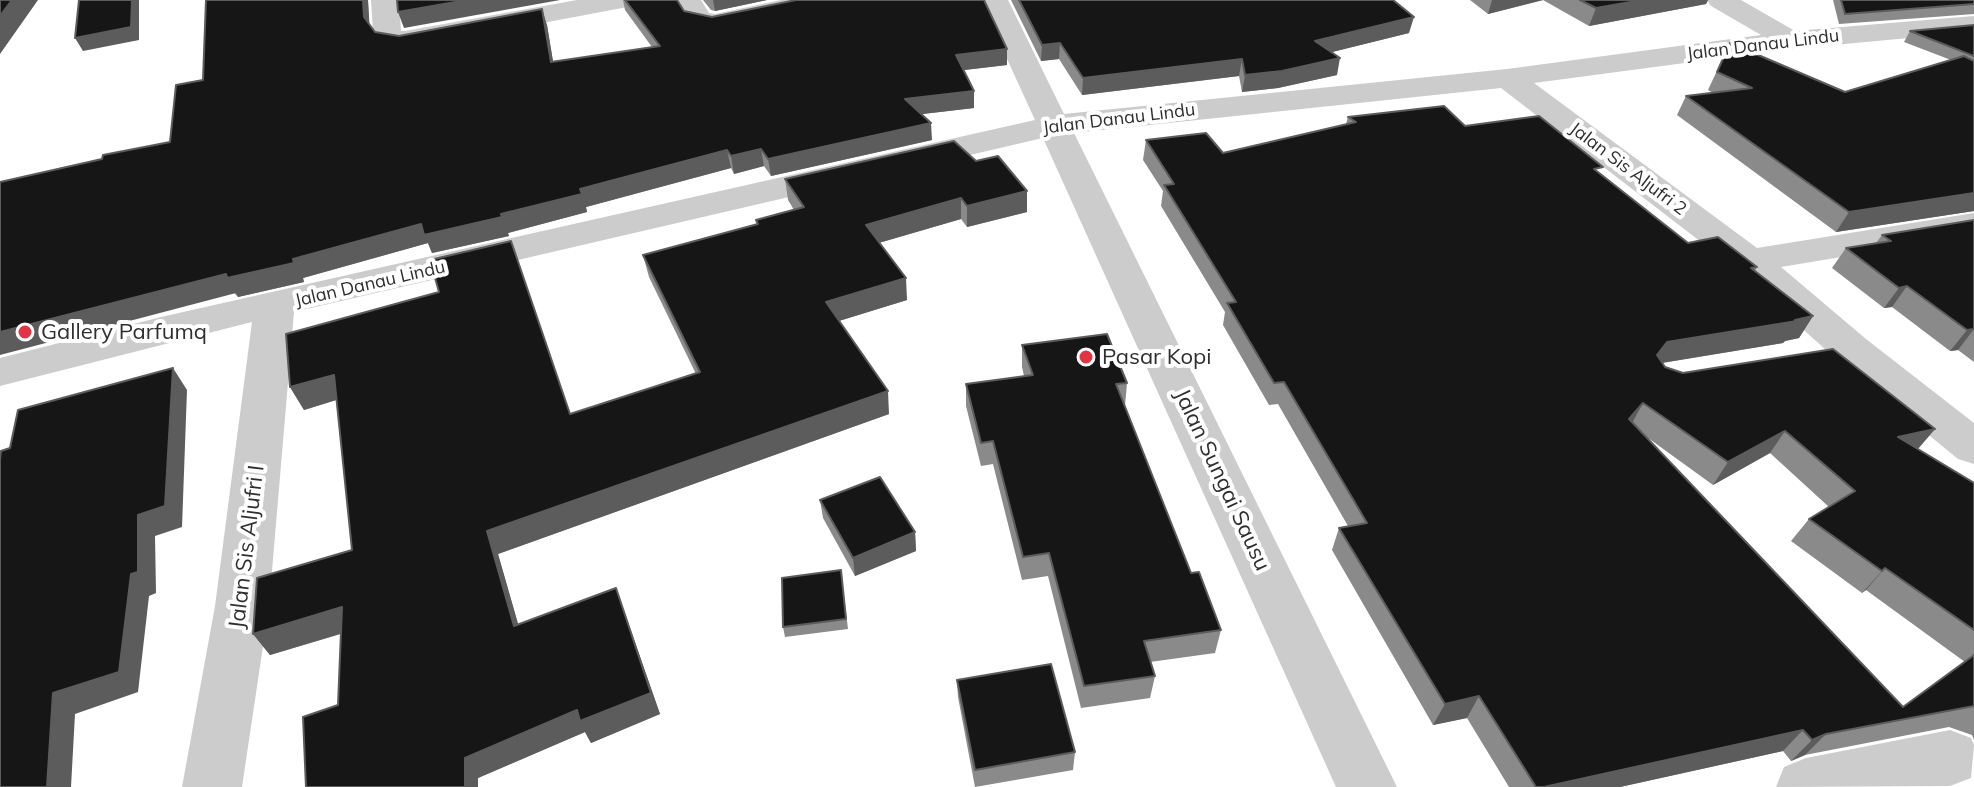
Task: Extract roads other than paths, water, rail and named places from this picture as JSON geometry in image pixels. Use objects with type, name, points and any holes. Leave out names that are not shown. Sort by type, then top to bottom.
[{"type":"street","points":[[385,0],[387,33],[392,39],[405,40],[622,0]]},
{"type":"street","points":[[687,0],[700,19],[715,22],[820,0]]},
{"type":"street","name":"Jalan Sungai Sausu","points":[[994,0],[1367,787]]},
{"type":"street","points":[[1721,0],[1790,40]]},
{"type":"street","name":"Jalan Danau Lindu","points":[[0,372],[161,330],[1055,125],[1507,78],[1790,40],[1967,29]]},
{"type":"street","name":"Jalan Sis Aljufri 2","points":[[1507,78],[1750,261],[1851,349],[1974,447]]},
{"type":"street","points":[[1750,261],[1974,224]]},
{"type":"street","name":"Jalan Sis Aljufri I","points":[[212,787],[242,606],[274,306]]},
{"type":"street","points":[[1806,356],[1851,349]]},
{"type":"street","points":[[1806,787],[1950,758]]},
{"type":"place","name":"Gallery Parfumq","points":[[25,332]]},
{"type":"place","name":"Pasar Kopi","points":[[1086,357]]}]
